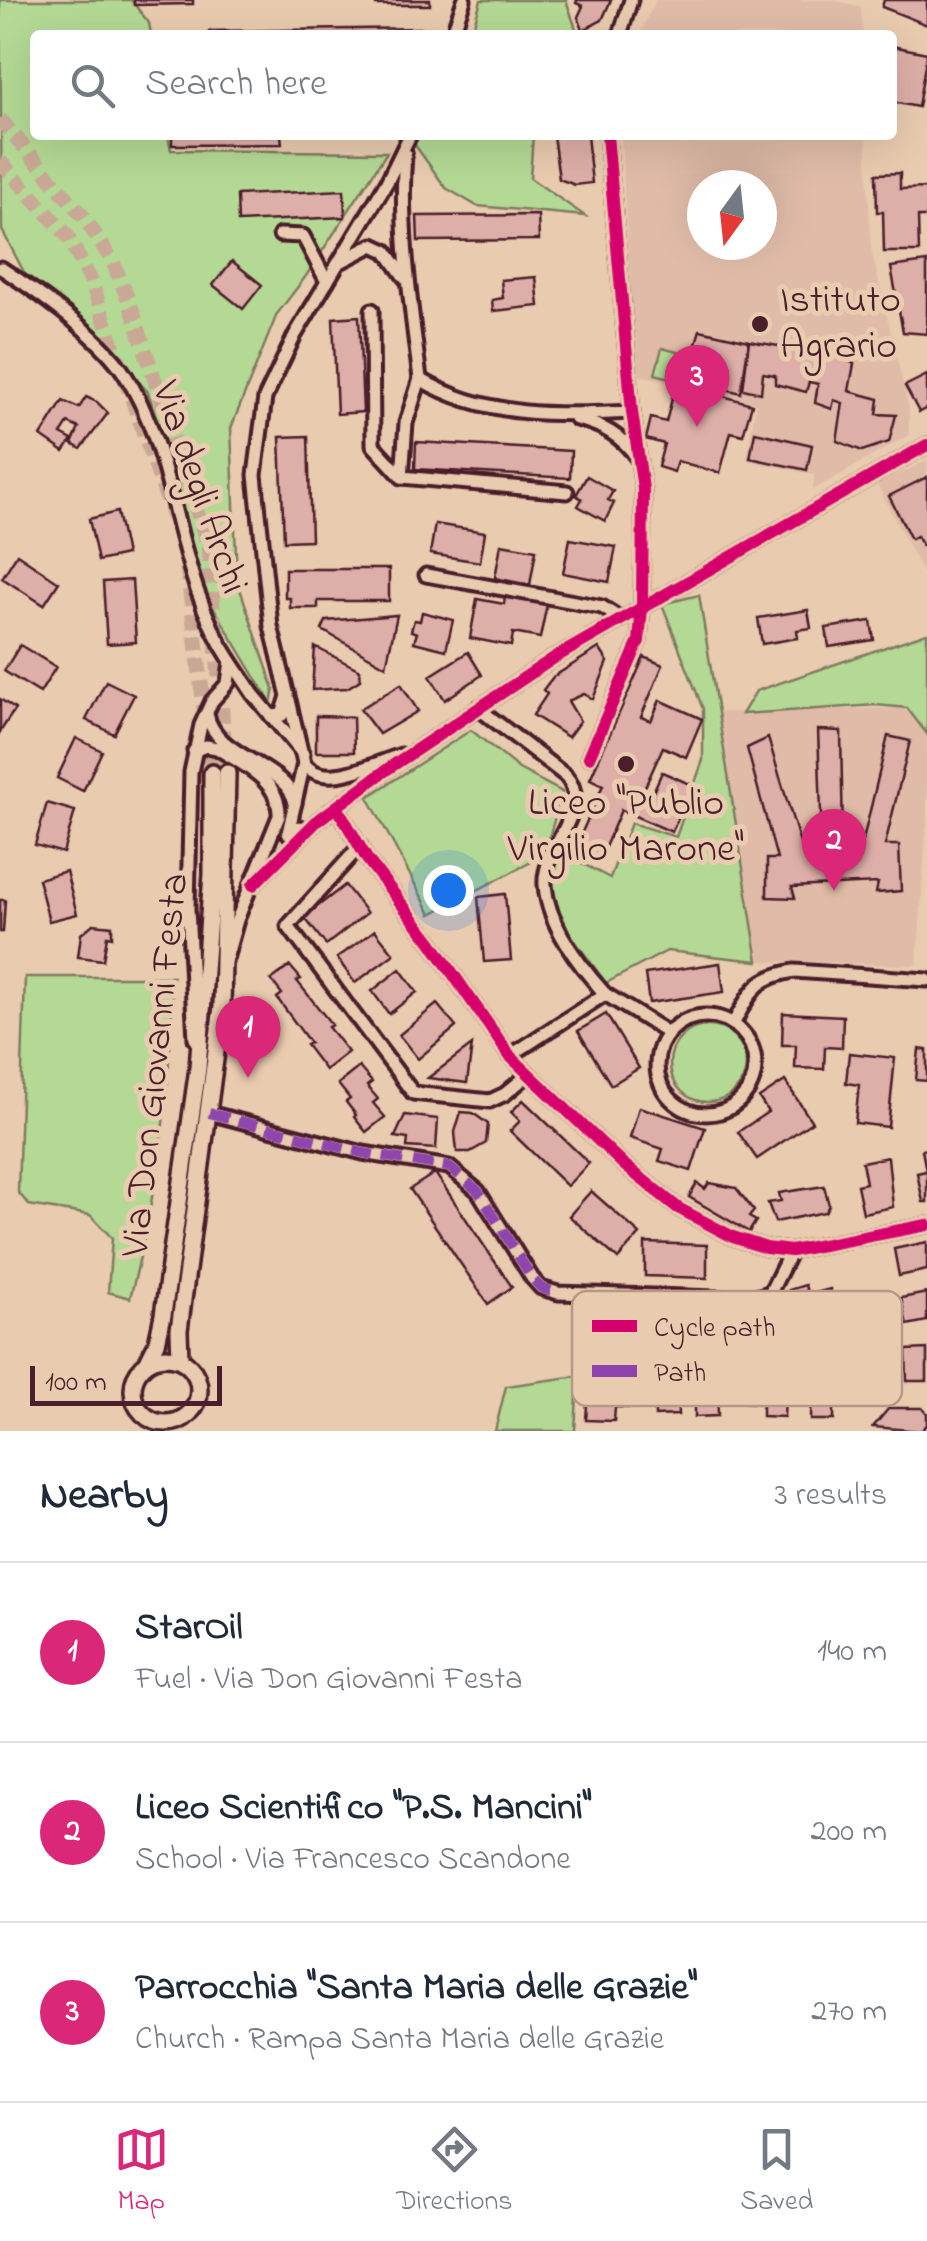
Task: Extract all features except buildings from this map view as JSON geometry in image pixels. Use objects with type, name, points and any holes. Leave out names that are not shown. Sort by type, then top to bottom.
[{"type":"main road","name":"Via Don Giovanni Festa","points":[[148,1361],[158,1343],[198,1068],[219,773],[224,967],[179,1330],[180,1360]]},
{"type":"main road","points":[[164,1356],[180,1360],[194,1372],[200,1391],[184,1424],[173,1422],[159,1427],[142,1414],[133,1399],[133,1382],[148,1361],[164,1356]]},
{"type":"street","points":[[454,30],[464,0]]},
{"type":"street","points":[[622,30],[631,0]]},
{"type":"street","points":[[408,140],[276,370],[265,398],[255,474],[271,626],[303,758],[312,772],[327,776],[415,750]]},
{"type":"street","points":[[402,478],[406,424],[420,379],[402,190],[408,140]]},
{"type":"street","points":[[589,758],[639,641],[642,607],[640,463],[632,412],[608,140]]},
{"type":"street","points":[[280,235],[303,236],[327,282]]},
{"type":"street","points":[[340,262],[372,246],[386,251],[400,266],[410,286]]},
{"type":"street","name":"Via degli Archi","points":[[0,267],[74,322],[122,370],[146,414],[203,608],[231,661],[303,758]]},
{"type":"street","points":[[372,310],[374,445],[402,478],[567,492]]},
{"type":"street","points":[[420,379],[468,403],[600,425],[626,444],[640,463]]},
{"type":"street","points":[[561,416],[632,412]]},
{"type":"street","points":[[253,885],[317,821],[478,708],[642,607],[927,444]]},
{"type":"street","points":[[426,576],[602,607],[620,620]]},
{"type":"street","points":[[198,1068],[188,908],[194,751],[207,710],[228,683],[231,661]]},
{"type":"street","points":[[222,691],[235,688],[253,694]]},
{"type":"street","points":[[271,716],[282,715],[288,696]]},
{"type":"street","points":[[478,708],[573,784],[575,804],[548,861],[545,886],[553,916],[583,970],[605,994],[668,1033]]},
{"type":"street","points":[[207,710],[216,734],[285,784],[296,803]]},
{"type":"street","points":[[194,751],[206,746],[216,748],[256,774],[277,796],[279,816],[236,920],[224,967]]},
{"type":"street","points":[[303,758],[288,833],[317,821]]},
{"type":"street","points":[[337,807],[360,846],[510,1056],[623,1164],[678,1208],[734,1237],[766,1248],[791,1251],[927,1225]]},
{"type":"street","points":[[360,846],[288,926],[413,1093],[490,1101],[529,1074]]},
{"type":"street","points":[[734,1024],[755,986],[775,974],[794,971],[927,980]]},
{"type":"street","points":[[510,1056],[605,994]]},
{"type":"street","points":[[706,1016],[734,1024],[754,1051],[756,1068],[743,1099],[713,1114],[696,1114],[680,1108],[667,1096],[656,1064],[668,1033],[679,1024],[706,1016]]},
{"type":"street","points":[[209,1112],[364,1153],[449,1167],[478,1190],[541,1288],[572,1293]]},
{"type":"street","points":[[771,1291],[791,1251]]},
{"type":"shaded area","points":[[656,0],[833,0],[861,7],[862,30],[641,30]]},
{"type":"shaded area","name":"Istituto Agrario","points":[[621,140],[866,140],[871,249],[909,409],[909,435],[813,490],[814,475],[747,460],[756,403],[635,374]]},
{"type":"shaded area","points":[[927,461],[927,582],[877,484]]},
{"type":"shaded area","points":[[908,708],[927,734],[927,821],[917,965],[758,961],[716,712]]},
{"type":"green space","points":[[0,0],[131,0],[149,23],[150,30],[30,30],[30,140],[169,140],[171,150],[387,152],[277,314],[231,428],[237,580],[274,689],[271,703],[203,590],[176,478],[148,392],[103,343],[26,276],[2,230]]},
{"type":"green space","points":[[481,0],[566,0],[576,30],[472,30]]},
{"type":"green space","points":[[533,140],[530,178],[585,216],[477,206],[446,188],[412,141]]},
{"type":"green space","points":[[662,348],[720,363],[713,389],[655,374]]},
{"type":"green space","points":[[699,595],[758,961],[667,951],[606,983],[570,934],[537,859],[431,914],[368,797],[471,730],[519,769],[562,792],[547,845],[610,878],[631,823],[676,837],[703,760],[703,709],[662,604]]},
{"type":"green space","points":[[927,633],[927,734],[907,708],[876,705],[742,714],[756,691]]},
{"type":"green space","points":[[25,977],[173,977],[161,1139],[130,1298],[108,1292],[112,1238],[90,1215],[29,1205],[18,1192]]},
{"type":"green space","points":[[708,1026],[735,1037],[746,1064],[735,1091],[708,1102],[681,1091],[670,1064],[681,1037]]},
{"type":"green space","points":[[572,1377],[575,1431],[495,1431],[506,1386]]},
{"type":"tunnel","points":[[0,119],[83,216],[113,262],[132,309],[208,546],[227,773]]},
{"type":"tunnel","points":[[0,161],[67,235],[91,281],[173,517]]},
{"type":"tunnel","points":[[187,567],[212,773]]},
{"type":"marked path","points":[[209,1113],[363,1153],[449,1167],[478,1191],[532,1278],[541,1288],[558,1293]]},
{"type":"cycle path","points":[[589,757],[639,641],[642,607],[643,489],[632,412],[607,140]]},
{"type":"cycle path","points":[[253,885],[317,821],[554,658],[927,445]]},
{"type":"cycle path","points":[[337,807],[367,859],[431,942],[510,1056],[623,1164],[678,1208],[733,1237],[791,1251],[927,1225]]},
{"type":"place","name":"Istituto Agrario","points":[[760,324]]},
{"type":"place","name":"Parrocchia \"Santa Maria delle Grazie\"","points":[[697,427]]},
{"type":"place","name":"Liceo \"Publio Virgilio Marone\"","points":[[626,764]]},
{"type":"place","name":"Liceo Scientifico \"P.S. Mancini\"","points":[[834,891]]},
{"type":"place","name":"StarOil","points":[[248,1078]]}]
